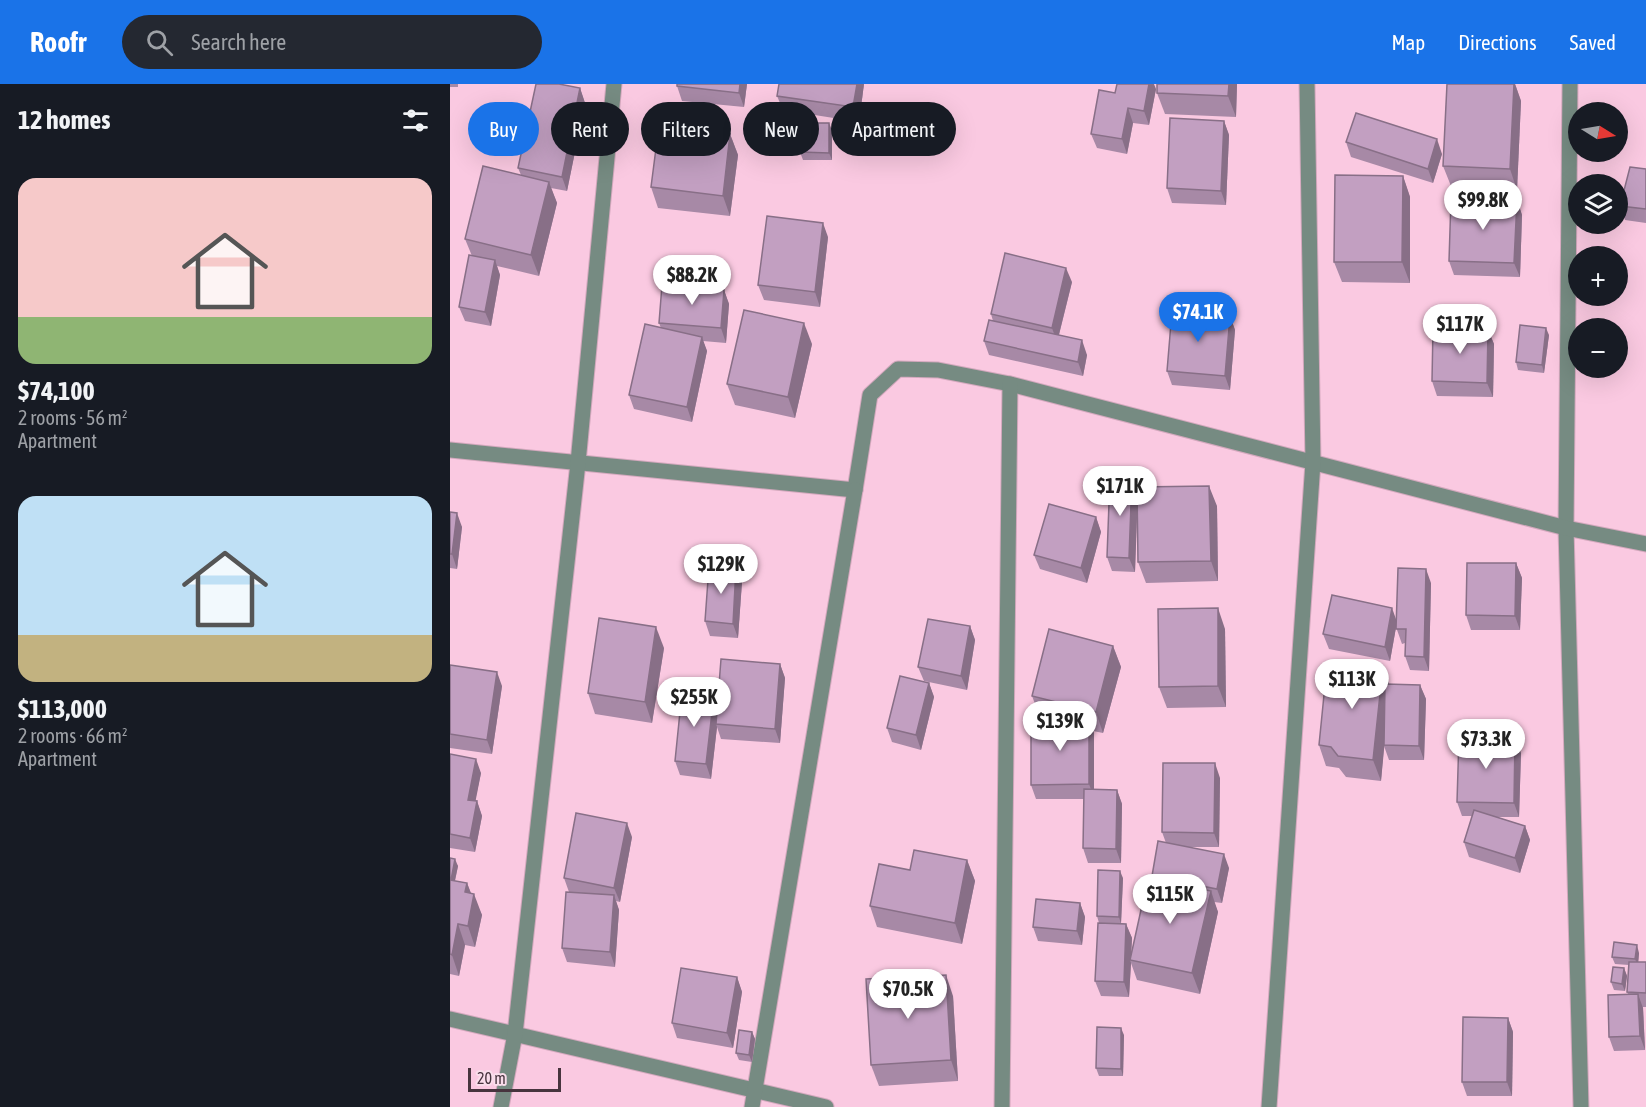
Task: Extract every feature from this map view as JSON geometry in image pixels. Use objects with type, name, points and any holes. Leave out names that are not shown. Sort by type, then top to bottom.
[{"type":"street","points":[[501,1107],[515,1034],[578,463],[614,84]]},
{"type":"street","points":[[1269,1107],[1313,462],[1307,84]]},
{"type":"street","points":[[1570,84],[1566,528],[1581,1107]]},
{"type":"street","points":[[752,1107],[870,394],[898,369],[938,370],[1010,384],[1566,528],[1646,544]]},
{"type":"street","points":[[1002,1107],[1010,384]]},
{"type":"street","points":[[450,450],[855,490]]},
{"type":"street","points":[[450,1019],[826,1107]]},
{"type":"building","points":[[536,84],[559,84],[580,88],[577,102],[551,102],[551,156],[566,156],[562,177],[518,168],[521,156],[539,156],[539,102],[532,102]]},
{"type":"building","points":[[677,84],[740,84],[739,93],[677,86]]},
{"type":"building","points":[[779,84],[857,84],[854,102],[831,102],[831,104],[777,96]]},
{"type":"building","points":[[1117,84],[1149,84],[1144,111],[1128,108],[1122,139],[1091,134],[1099,90],[1115,93]]},
{"type":"building","points":[[1157,84],[1229,84],[1228,96],[1157,93]]},
{"type":"building","points":[[1447,84],[1514,84],[1510,169],[1443,166]]},
{"type":"building","points":[[1356,113],[1437,139],[1428,169],[1346,142]]},
{"type":"building","points":[[1170,118],[1224,121],[1221,191],[1167,188]]},
{"type":"building","points":[[819,123],[829,123],[829,153],[819,153]]},
{"type":"building","points":[[655,156],[728,156],[723,196],[651,187]]},
{"type":"building","points":[[483,166],[549,182],[531,255],[465,239]]},
{"type":"building","points":[[1630,167],[1646,169],[1646,209],[1628,207]]},
{"type":"building","points":[[1335,175],[1403,176],[1402,262],[1334,262]]},
{"type":"building","points":[[1451,199],[1517,200],[1514,263],[1449,261]]},
{"type":"building","points":[[767,216],[823,223],[815,292],[758,285]]},
{"type":"building","points":[[1005,253],[1066,268],[1052,328],[991,314]]},
{"type":"building","points":[[469,255],[495,260],[485,312],[459,307]]},
{"type":"building","points":[[662,285],[724,290],[721,328],[659,323]]},
{"type":"building","points":[[744,310],[804,323],[788,397],[727,384]]},
{"type":"building","points":[[1172,311],[1230,316],[1225,376],[1167,371]]},
{"type":"building","points":[[989,320],[1082,340],[1078,362],[984,341]]},
{"type":"building","points":[[645,324],[702,337],[687,407],[629,395]]},
{"type":"building","points":[[1520,325],[1546,328],[1542,365],[1516,362]]},
{"type":"building","points":[[1433,328],[1488,330],[1487,383],[1432,381]]},
{"type":"building","points":[[1110,476],[1132,477],[1129,558],[1107,557]]},
{"type":"building","points":[[1209,486],[1211,561],[1138,562],[1137,487]]},
{"type":"building","points":[[1049,504],[1096,517],[1081,568],[1034,555]]},
{"type":"building","points":[[450,512],[457,513],[452,554],[450,554]]},
{"type":"building","points":[[1467,563],[1516,563],[1515,616],[1466,615]]},
{"type":"building","points":[[709,566],[736,568],[733,624],[705,621]]},
{"type":"building","points":[[1398,568],[1426,569],[1424,657],[1405,656],[1406,629],[1396,629]]},
{"type":"building","points":[[1332,595],[1392,608],[1385,647],[1323,634]]},
{"type":"building","points":[[1218,608],[1218,686],[1159,687],[1158,609]]},
{"type":"building","points":[[599,618],[656,627],[645,702],[588,693]]},
{"type":"building","points":[[928,619],[970,626],[961,676],[918,667]]},
{"type":"building","points":[[1049,629],[1113,646],[1096,712],[1032,696]]},
{"type":"building","points":[[721,659],[780,664],[775,729],[716,724]]},
{"type":"building","points":[[1335,661],[1383,666],[1373,760],[1338,756],[1331,747],[1319,745],[1325,685],[1332,685]]},
{"type":"building","points":[[450,665],[497,672],[487,740],[450,734]]},
{"type":"building","points":[[900,676],[929,683],[916,735],[887,728]]},
{"type":"building","points":[[1385,684],[1420,685],[1419,746],[1384,745]]},
{"type":"building","points":[[682,692],[714,695],[706,764],[675,761]]},
{"type":"building","points":[[1031,719],[1089,719],[1089,784],[1031,785]]},
{"type":"building","points":[[1459,737],[1515,738],[1514,803],[1457,802]]},
{"type":"building","points":[[450,754],[476,759],[468,800],[477,801],[470,838],[450,834]]},
{"type":"building","points":[[1163,763],[1215,763],[1214,833],[1162,832]]},
{"type":"building","points":[[1084,789],[1117,790],[1116,849],[1083,848]]},
{"type":"building","points":[[1474,810],[1525,826],[1515,858],[1464,842]]},
{"type":"building","points":[[576,813],[627,823],[614,888],[564,878]]},
{"type":"building","points":[[1158,841],[1224,854],[1217,889],[1152,876]]},
{"type":"building","points":[[914,850],[967,860],[955,923],[870,906],[879,864],[910,870]]},
{"type":"building","points":[[450,858],[455,859],[451,880],[450,880]]},
{"type":"building","points":[[1098,870],[1120,871],[1119,917],[1097,916]]},
{"type":"building","points":[[1148,878],[1211,891],[1192,973],[1130,960]]},
{"type":"building","points":[[450,880],[467,883],[465,892],[474,894],[468,926],[458,924],[452,955],[450,954]]},
{"type":"building","points":[[566,892],[614,895],[610,952],[562,948]]},
{"type":"building","points":[[1036,899],[1080,903],[1077,931],[1033,927]]},
{"type":"building","points":[[1098,923],[1126,924],[1124,982],[1095,981]]},
{"type":"building","points":[[1614,942],[1637,945],[1635,959],[1612,957]]},
{"type":"building","points":[[1629,962],[1646,962],[1646,993],[1627,992]]},
{"type":"building","points":[[1613,967],[1624,968],[1622,984],[1611,982]]},
{"type":"building","points":[[681,968],[737,977],[727,1033],[672,1023]]},
{"type":"building","points":[[946,975],[951,1060],[871,1065],[866,979]]},
{"type":"building","points":[[1638,994],[1640,1036],[1609,1037],[1608,995]]},
{"type":"building","points":[[1463,1017],[1508,1018],[1507,1082],[1462,1082]]},
{"type":"building","points":[[1097,1027],[1121,1028],[1121,1069],[1096,1068]]},
{"type":"building","points":[[739,1030],[752,1032],[749,1055],[736,1053]]}]
